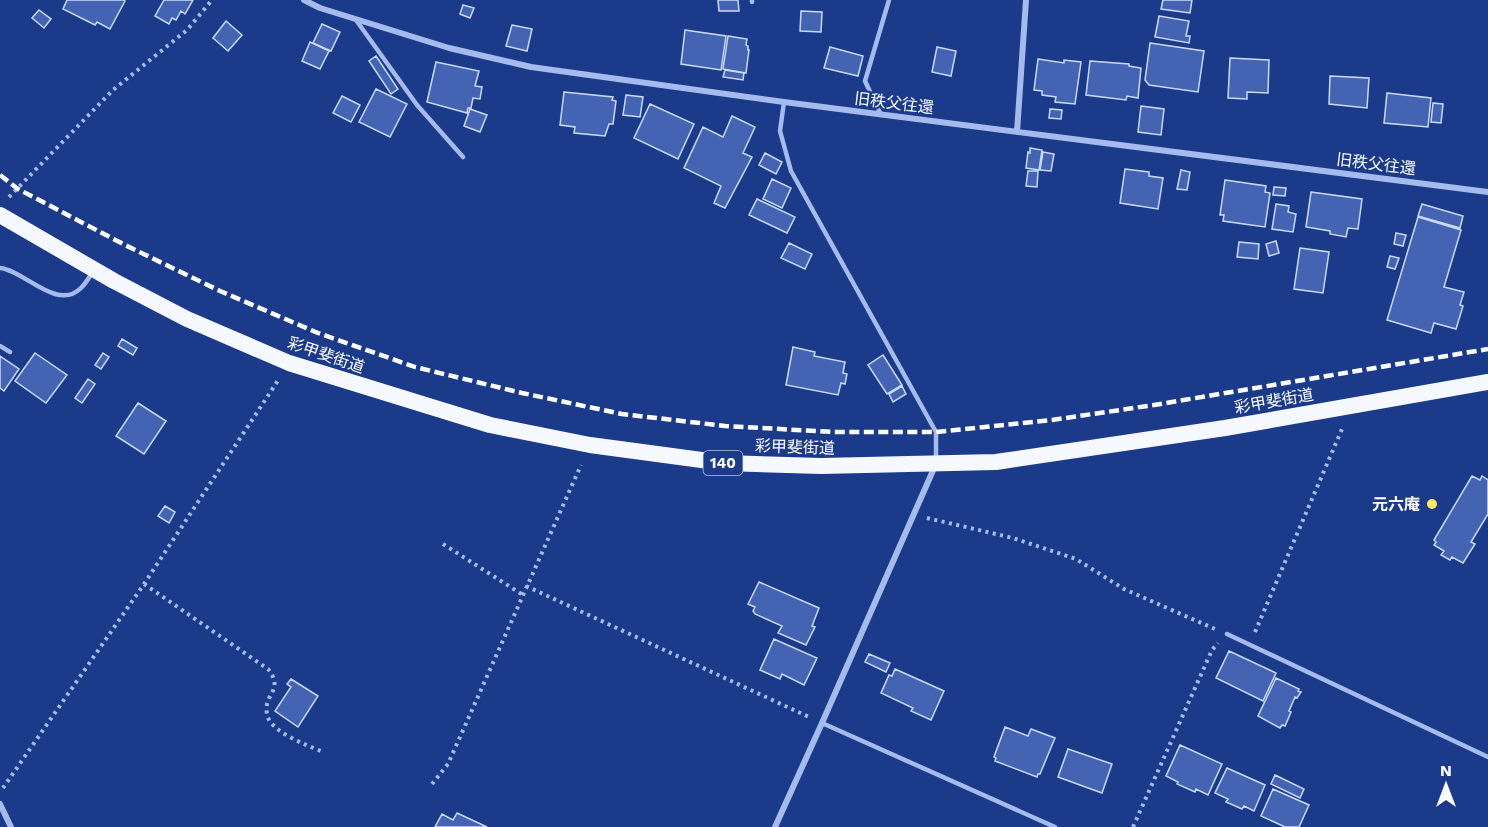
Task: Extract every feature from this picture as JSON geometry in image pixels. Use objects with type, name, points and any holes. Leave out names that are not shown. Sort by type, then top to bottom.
[{"type":"highway","name":"彩甲斐街道","points":[[3,208],[94,270],[188,318],[289,363],[490,425],[590,445],[724,463],[821,466],[996,462],[1214,429],[1488,382]]},
{"type":"street","name":"旧秩父往還","points":[[304,0],[320,8],[449,48],[531,67],[881,115],[1488,192]]},
{"type":"street","points":[[1017,132],[1026,0]]},
{"type":"street","points":[[775,827],[936,465]]},
{"type":"street","points":[[0,804],[10,827]]},
{"type":"lane","points":[[881,115],[865,81],[889,0]]},
{"type":"lane","points":[[355,18],[417,105],[463,157]]},
{"type":"lane","points":[[784,102],[780,131],[791,171],[936,432],[936,465]]},
{"type":"lane","points":[[0,268],[8,268],[52,293],[68,295],[80,289],[94,270]]},
{"type":"lane","points":[[0,346],[10,352]]},
{"type":"lane","points":[[1227,634],[1488,757]]},
{"type":"lane","points":[[822,723],[1055,827]]},
{"type":"path","points":[[3,208],[113,90],[187,30],[212,0]]},
{"type":"path","points":[[0,793],[144,584],[289,363]]},
{"type":"path","points":[[1250,645],[1352,406]]},
{"type":"path","points":[[432,784],[448,764],[590,445]]},
{"type":"path","points":[[914,515],[1013,538],[1076,559],[1124,589],[1227,634],[1212,650],[1133,827]]},
{"type":"path","points":[[443,544],[523,595]]},
{"type":"path","points":[[144,584],[268,669],[275,678],[276,686],[268,703],[267,714],[272,724],[298,742],[321,751]]},
{"type":"path","points":[[526,586],[822,723]]},
{"type":"building","points":[[67,0],[125,1],[110,29],[97,22],[95,25],[63,9]]},
{"type":"building","points":[[164,0],[193,0],[185,14],[181,11],[176,20],[172,18],[169,24],[155,16]]},
{"type":"building","points":[[718,0],[738,0],[739,11],[719,11]]},
{"type":"building","points":[[1163,0],[1192,0],[1190,13],[1161,9]]},
{"type":"building","points":[[463,5],[474,8],[470,18],[460,14]]},
{"type":"building","points":[[39,10],[51,19],[44,28],[32,18]]},
{"type":"building","points":[[801,11],[822,12],[821,32],[800,31]]},
{"type":"building","points":[[1159,16],[1189,21],[1186,36],[1190,36],[1189,43],[1155,37]]},
{"type":"building","points":[[226,21],[242,35],[228,51],[213,38]]},
{"type":"building","points":[[322,24],[340,32],[331,51],[313,43]]},
{"type":"building","points":[[512,25],[532,29],[527,51],[506,46]]},
{"type":"building","points":[[685,30],[726,36],[721,70],[681,64]]},
{"type":"building","points":[[728,36],[747,39],[746,45],[749,50],[746,73],[723,69]]},
{"type":"building","points":[[310,42],[329,51],[320,69],[302,61]]},
{"type":"building","points":[[1150,43],[1204,51],[1198,92],[1149,85],[1145,80]]},
{"type":"building","points":[[830,47],[863,56],[858,76],[824,68]]},
{"type":"building","points":[[937,47],[956,51],[951,76],[932,72]]},
{"type":"building","points":[[376,56],[398,89],[391,94],[369,61]]},
{"type":"building","points":[[1230,58],[1269,60],[1268,93],[1247,92],[1247,99],[1228,98]]},
{"type":"building","points":[[1038,59],[1064,63],[1064,60],[1081,62],[1075,104],[1055,102],[1056,97],[1042,95],[1042,91],[1034,90]]},
{"type":"building","points":[[1090,61],[1129,64],[1129,66],[1141,68],[1138,98],[1127,96],[1126,100],[1086,95]]},
{"type":"building","points":[[436,62],[479,71],[475,86],[482,87],[480,99],[473,98],[471,108],[468,108],[467,113],[427,102]]},
{"type":"building","points":[[725,70],[744,73],[743,80],[723,77]]},
{"type":"building","points":[[1330,76],[1369,78],[1367,108],[1329,104]]},
{"type":"building","points":[[376,89],[407,104],[390,137],[359,122]]},
{"type":"building","points":[[564,92],[613,97],[612,100],[616,101],[613,124],[609,124],[605,136],[574,133],[575,127],[560,125]]},
{"type":"building","points":[[1387,93],[1431,98],[1428,127],[1384,123]]},
{"type":"building","points":[[626,95],[643,97],[640,117],[623,115]]},
{"type":"building","points":[[342,96],[360,105],[351,122],[333,113]]},
{"type":"building","points":[[1433,103],[1443,104],[1441,123],[1431,122]]},
{"type":"building","points":[[650,104],[694,124],[678,159],[634,138]]},
{"type":"building","points":[[1141,106],[1164,109],[1161,135],[1138,132]]},
{"type":"building","points":[[470,109],[487,115],[480,132],[464,126]]},
{"type":"building","points":[[1050,109],[1062,110],[1061,119],[1049,118]]},
{"type":"building","points":[[732,116],[755,127],[743,153],[752,157],[725,208],[714,203],[721,186],[684,168],[703,127],[723,137]]},
{"type":"building","points":[[1030,148],[1042,150],[1039,170],[1026,168]]},
{"type":"building","points":[[1043,152],[1054,154],[1051,171],[1040,170]]},
{"type":"building","points":[[765,153],[782,162],[776,174],[759,165]]},
{"type":"building","points":[[1125,169],[1149,172],[1149,176],[1163,178],[1158,209],[1120,203]]},
{"type":"building","points":[[1181,170],[1190,172],[1187,190],[1177,189]]},
{"type":"building","points":[[1028,171],[1038,171],[1037,187],[1026,186]]},
{"type":"building","points":[[772,179],[791,188],[782,208],[763,199]]},
{"type":"building","points":[[1225,180],[1266,186],[1265,192],[1270,193],[1265,227],[1223,221],[1224,215],[1220,215]]},
{"type":"building","points":[[1274,187],[1286,188],[1285,196],[1273,195]]},
{"type":"building","points":[[1311,192],[1362,199],[1358,229],[1348,228],[1346,237],[1330,234],[1330,231],[1306,227]]},
{"type":"building","points":[[757,199],[795,217],[787,233],[749,215]]},
{"type":"building","points":[[1276,204],[1289,206],[1288,212],[1296,214],[1293,232],[1272,229]]},
{"type":"building","points":[[1422,204],[1463,216],[1460,228],[1418,216]]},
{"type":"building","points":[[1418,217],[1461,230],[1444,287],[1464,292],[1460,305],[1463,306],[1456,329],[1434,323],[1431,333],[1387,320]]},
{"type":"building","points":[[1396,233],[1406,235],[1403,246],[1394,244]]},
{"type":"building","points":[[1276,241],[1279,253],[1269,256],[1266,244]]},
{"type":"building","points":[[1239,242],[1259,244],[1258,259],[1237,257]]},
{"type":"building","points":[[789,243],[812,254],[805,269],[781,258]]},
{"type":"building","points":[[1300,248],[1329,252],[1323,293],[1294,289]]},
{"type":"building","points":[[1390,256],[1399,258],[1395,269],[1387,267]]},
{"type":"building","points":[[122,339],[137,348],[133,355],[118,346]]},
{"type":"building","points":[[793,347],[815,352],[814,356],[845,362],[843,373],[847,374],[845,384],[841,383],[838,395],[786,385]]},
{"type":"building","points":[[35,353],[67,375],[46,403],[15,381]]},
{"type":"building","points":[[103,353],[109,357],[101,369],[95,365]]},
{"type":"building","points":[[883,355],[902,385],[887,394],[868,365]]},
{"type":"building","points":[[0,356],[19,369],[4,391],[0,388]]},
{"type":"building","points":[[88,379],[95,384],[82,403],[75,398]]},
{"type":"building","points":[[902,386],[906,394],[893,402],[889,394]]},
{"type":"building","points":[[138,403],[166,421],[144,454],[116,436]]},
{"type":"building","points":[[1472,476],[1480,480],[1482,476],[1488,480],[1488,514],[1471,542],[1475,544],[1463,563],[1452,557],[1450,560],[1441,555],[1444,551],[1434,545],[1436,542],[1434,540]]},
{"type":"building","points":[[165,506],[175,512],[169,523],[158,516]]},
{"type":"building","points":[[759,582],[819,608],[812,626],[815,627],[806,645],[778,633],[782,626],[755,614],[753,611],[755,607],[748,604]]},
{"type":"building","points":[[774,639],[817,658],[804,685],[782,674],[780,679],[760,670]]},
{"type":"building","points":[[1229,651],[1276,673],[1263,701],[1216,678]]},
{"type":"building","points":[[869,654],[890,663],[886,672],[865,662]]},
{"type":"building","points":[[895,669],[944,691],[931,720],[911,711],[913,708],[881,693],[889,675],[892,676]]},
{"type":"building","points":[[1276,678],[1301,692],[1297,698],[1295,697],[1285,726],[1282,725],[1280,728],[1258,716]]},
{"type":"building","points":[[291,679],[318,696],[298,727],[275,711],[291,687],[287,684]]},
{"type":"building","points":[[1005,727],[1028,736],[1031,729],[1055,738],[1037,777],[995,761],[994,757]]},
{"type":"building","points":[[1180,745],[1222,764],[1208,795],[1177,784],[1178,782],[1166,776]]},
{"type":"building","points":[[1068,749],[1112,764],[1102,793],[1058,777]]},
{"type":"building","points":[[1227,768],[1265,785],[1254,811],[1226,802],[1228,799],[1215,793]]},
{"type":"building","points":[[1275,775],[1304,789],[1300,798],[1271,784]]},
{"type":"building","points":[[1273,789],[1309,805],[1299,827],[1285,827],[1261,816]]},
{"type":"building","points":[[457,813],[487,827],[435,827],[442,814],[453,820]]},
{"type":"railway","points":[[0,175],[18,189],[125,245],[220,291],[318,333],[415,367],[622,414],[725,426],[834,432],[936,432],[1052,420],[1154,405],[1488,349]]},
{"type":"place","name":"元六庵","points":[[1432,504]]}]
